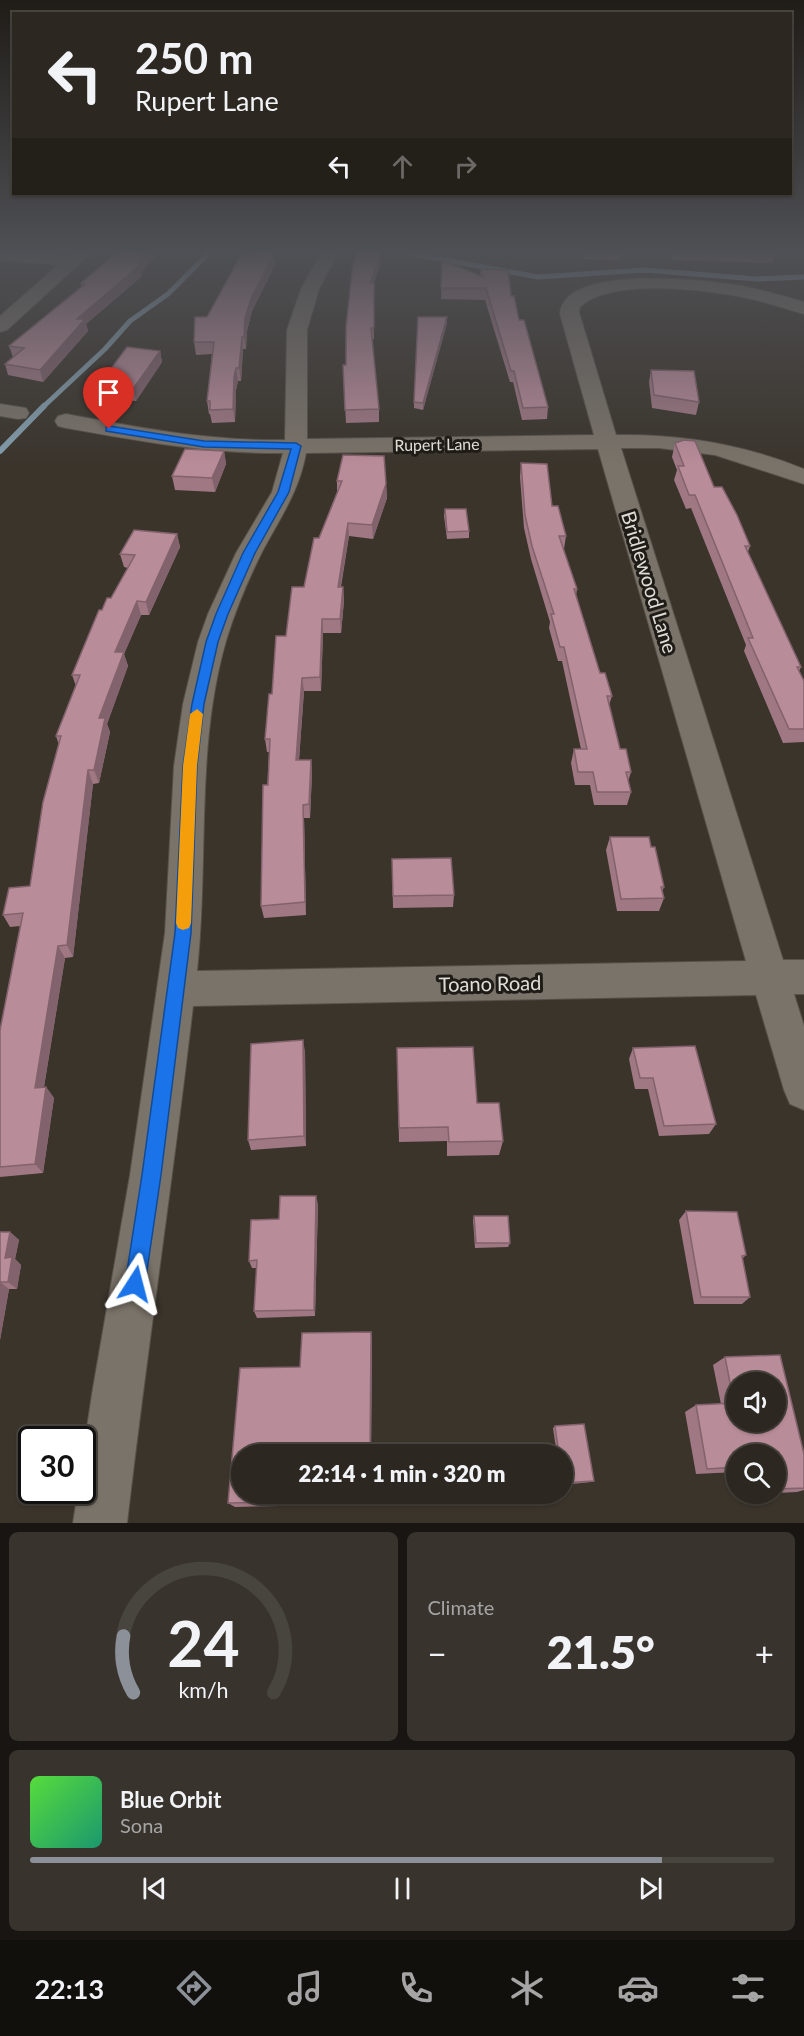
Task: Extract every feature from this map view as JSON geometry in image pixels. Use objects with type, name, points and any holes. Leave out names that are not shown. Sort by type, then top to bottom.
[{"type":"street","points":[[100,1523],[117,1394],[152,1175],[183,933],[190,766],[198,704],[212,642],[222,614],[249,553],[284,492],[296,446],[298,324]]},
{"type":"street","name":"Bridlewood Lane","points":[[572,324],[608,441],[787,977],[804,1090]]},
{"type":"street","name":"Rupert Lane","points":[[66,421],[204,444],[296,446],[659,441],[704,445],[750,455],[804,477]]},
{"type":"street","name":"Toano Road","points":[[176,989],[787,977]]},
{"type":"building","points":[[36,324],[81,324],[40,370],[5,364],[24,348],[9,346]]},
{"type":"building","points":[[195,324],[245,324],[239,368],[236,368],[234,377],[233,409],[210,410],[210,401],[207,401],[214,342],[194,342]]},
{"type":"building","points":[[346,324],[374,324],[374,328],[371,328],[379,409],[345,410],[343,365],[346,365]]},
{"type":"building","points":[[418,324],[445,324],[423,403],[414,402]]},
{"type":"building","points":[[497,324],[525,324],[548,407],[523,408],[514,371],[511,371]]},
{"type":"building","points":[[127,347],[160,351],[133,389],[98,386]]},
{"type":"building","points":[[651,370],[694,371],[699,402],[654,395]]},
{"type":"building","points":[[684,440],[695,441],[714,487],[722,487],[737,515],[750,546],[745,546],[801,667],[797,667],[804,681],[804,729],[789,729],[748,638],[753,638],[695,495],[689,495],[678,466],[684,466],[675,443]]},
{"type":"building","points":[[185,449],[224,451],[212,478],[172,476]]},
{"type":"building","points":[[343,455],[384,456],[386,484],[372,525],[348,523],[338,587],[343,587],[340,619],[322,619],[320,677],[302,678],[296,760],[311,760],[309,804],[303,805],[305,902],[261,906],[263,785],[268,785],[270,739],[265,739],[269,694],[272,694],[276,636],[286,636],[292,587],[304,587],[314,538],[319,538],[342,481],[337,481]]},
{"type":"building","points":[[521,463],[547,464],[552,506],[558,506],[566,536],[559,536],[577,589],[574,589],[600,673],[605,673],[612,696],[607,696],[620,749],[626,749],[631,772],[626,772],[631,792],[597,792],[593,772],[578,772],[574,749],[587,749],[564,647],[560,647],[551,614],[554,614],[532,546],[525,515]]},
{"type":"building","points":[[445,509],[466,509],[469,531],[447,532]]},
{"type":"building","points":[[134,530],[177,534],[146,602],[137,601],[115,652],[124,652],[99,718],[105,718],[94,770],[88,770],[67,945],[58,946],[35,1088],[46,1087],[35,1164],[0,1167],[0,1030],[23,913],[3,915],[9,888],[30,886],[43,802],[61,736],[56,736],[80,675],[72,675],[99,610],[102,610],[107,598],[111,598],[135,555],[120,554]]},
{"type":"building","points":[[610,837],[649,837],[651,847],[655,847],[664,887],[661,887],[664,898],[621,899]]},
{"type":"building","points":[[451,858],[454,895],[393,896],[392,859]]},
{"type":"building","points":[[303,1040],[304,1136],[248,1140],[251,1044]]},
{"type":"building","points":[[695,1046],[716,1124],[664,1126],[653,1078],[640,1078],[633,1048]]},
{"type":"building","points":[[473,1047],[477,1103],[499,1103],[503,1141],[449,1142],[448,1127],[399,1128],[397,1048]]},
{"type":"building","points":[[280,1196],[316,1196],[314,1310],[254,1311],[257,1260],[249,1261],[251,1220],[279,1219]]},
{"type":"building","points":[[686,1211],[737,1212],[746,1255],[742,1256],[750,1297],[701,1297]]},
{"type":"building","points":[[474,1216],[508,1216],[510,1243],[476,1243]]},
{"type":"building","points":[[0,1232],[10,1232],[5,1258],[12,1257],[8,1282],[0,1282]]},
{"type":"building","points":[[371,1332],[370,1444],[233,1444],[240,1368],[300,1367],[302,1333]]},
{"type":"building","points":[[780,1355],[784,1372],[728,1372],[725,1357]]},
{"type":"building","points":[[786,1380],[804,1454],[804,1488],[786,1489],[786,1444],[726,1444],[726,1468],[707,1469],[696,1405],[726,1403],[726,1432],[786,1432]]},
{"type":"building","points":[[584,1424],[594,1481],[573,1482],[573,1444],[557,1444],[555,1426]]},
{"type":"building","points":[[231,1469],[231,1503],[228,1503]]},
{"type":"waterway","points":[[43,407],[105,349],[127,324]]},
{"type":"waterway","points":[[0,451],[43,407]]},
{"type":"slow traffic","points":[[183,923],[190,766],[197,714]]},
{"type":"route","points":[[109,429],[204,444],[248,447],[296,446],[291,473],[284,492],[249,553],[222,614],[212,642],[198,704],[190,766],[183,933],[152,1175],[135,1284]]}]
